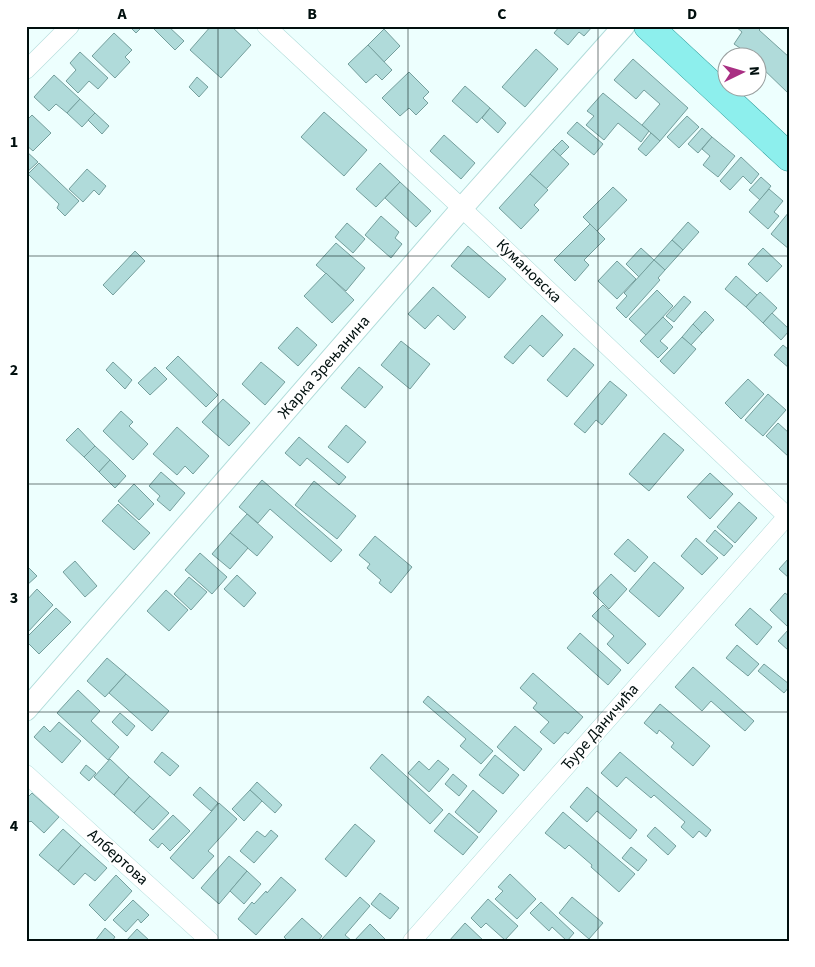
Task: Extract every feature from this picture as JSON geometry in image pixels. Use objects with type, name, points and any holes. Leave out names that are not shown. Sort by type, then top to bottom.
[{"type":"main road","points":[[648,26],[789,156]]},
{"type":"street","points":[[26,70],[70,26]]},
{"type":"street","name":"Кумановска","points":[[266,26],[788,516]]},
{"type":"street","name":"Жарка Зрењанина","points":[[28,705],[462,208],[624,26]]},
{"type":"street","name":"Ђуре Даничића","points":[[412,941],[788,516]]},
{"type":"street","name":"Албертова","points":[[26,774],[210,941]]},
{"type":"building","points":[[129,26],[143,26],[136,33]]},
{"type":"building","points":[[151,26],[168,26],[184,41],[175,50]]},
{"type":"building","points":[[211,26],[231,26],[251,45],[221,78],[190,50]]},
{"type":"building","points":[[560,26],[593,26],[584,36],[579,32],[568,45],[554,33]]},
{"type":"building","points":[[735,26],[763,26],[759,30],[789,57],[789,94],[768,74],[768,48],[740,48],[734,44],[742,32]]},
{"type":"building","points":[[384,29],[400,46],[384,62],[368,45]]},
{"type":"building","points":[[114,33],[132,50],[125,57],[130,62],[115,78],[92,56]]},
{"type":"building","points":[[368,45],[392,70],[382,80],[376,74],[366,83],[348,64]]},
{"type":"building","points":[[536,49],[558,69],[525,107],[502,87]]},
{"type":"building","points":[[80,52],[108,78],[98,89],[89,81],[78,93],[66,81],[76,70],[70,63]]},
{"type":"building","points":[[633,59],[688,108],[660,141],[642,125],[660,104],[644,90],[636,99],[614,80]]},
{"type":"building","points":[[409,72],[429,92],[423,98],[428,103],[416,115],[409,108],[400,116],[382,98]]},
{"type":"building","points":[[54,75],[80,99],[67,113],[56,104],[49,111],[34,97]]},
{"type":"building","points":[[197,77],[208,87],[199,97],[189,87]]},
{"type":"building","points":[[465,86],[490,108],[477,123],[452,101]]},
{"type":"building","points":[[603,93],[649,131],[641,142],[618,123],[604,140],[586,125],[594,116],[587,111]]},
{"type":"building","points":[[80,99],[95,113],[82,127],[67,113]]},
{"type":"building","points":[[490,108],[506,123],[498,133],[482,118]]},
{"type":"building","points":[[324,112],[367,150],[344,176],[301,137]]},
{"type":"building","points":[[95,113],[109,126],[102,134],[88,120]]},
{"type":"building","points":[[32,115],[51,133],[33,151],[26,145],[26,121]]},
{"type":"building","points":[[687,116],[699,127],[679,148],[667,137]]},
{"type":"building","points":[[577,122],[603,144],[594,155],[567,133]]},
{"type":"building","points":[[702,128],[712,137],[698,153],[688,144]]},
{"type":"building","points":[[651,133],[660,141],[646,156],[638,149]]},
{"type":"building","points":[[444,135],[475,163],[461,179],[430,151]]},
{"type":"building","points":[[712,137],[735,156],[718,177],[703,165],[710,156],[702,149]]},
{"type":"building","points":[[562,140],[569,147],[560,156],[553,149]]},
{"type":"building","points":[[553,149],[569,164],[546,189],[530,174]]},
{"type":"building","points":[[26,151],[38,162],[26,173]]},
{"type":"building","points":[[741,157],[759,174],[751,184],[743,176],[730,190],[720,181]]},
{"type":"building","points":[[39,163],[79,201],[65,216],[57,208],[59,204],[28,174]]},
{"type":"building","points":[[380,163],[400,182],[376,207],[356,189]]},
{"type":"building","points":[[87,169],[106,186],[99,195],[94,190],[83,202],[69,189]]},
{"type":"building","points":[[530,174],[548,190],[534,205],[539,210],[521,229],[499,208]]},
{"type":"building","points":[[761,177],[771,186],[760,200],[749,190]]},
{"type":"building","points":[[400,182],[431,211],[416,227],[385,198]]},
{"type":"building","points":[[613,187],[627,200],[597,231],[583,217]]},
{"type":"building","points":[[769,189],[783,201],[774,212],[779,216],[768,229],[749,212]]},
{"type":"building","points":[[789,212],[789,249],[771,234]]},
{"type":"building","points":[[381,216],[399,232],[395,238],[402,244],[391,258],[365,235]]},
{"type":"building","points":[[688,222],[699,232],[683,250],[672,240]]},
{"type":"building","points":[[347,223],[365,239],[353,253],[335,237]]},
{"type":"building","points":[[590,224],[605,239],[584,260],[589,265],[575,281],[554,260]]},
{"type":"building","points":[[672,240],[683,250],[665,270],[654,260]]},
{"type":"building","points":[[336,243],[365,268],[346,291],[316,265]]},
{"type":"building","points":[[468,246],[506,279],[489,298],[451,266]]},
{"type":"building","points":[[641,248],[654,260],[639,277],[626,264]]},
{"type":"building","points":[[763,248],[782,266],[767,282],[748,264]]},
{"type":"building","points":[[135,251],[145,261],[113,295],[103,285]]},
{"type":"building","points":[[654,260],[665,270],[658,278],[660,280],[626,318],[616,308],[627,296],[624,293]]},
{"type":"building","points":[[617,261],[636,279],[617,299],[598,281]]},
{"type":"building","points":[[326,273],[354,300],[332,323],[304,296]]},
{"type":"building","points":[[736,276],[757,295],[746,307],[725,289]]},
{"type":"building","points":[[433,287],[466,317],[454,330],[438,315],[425,329],[408,314]]},
{"type":"building","points":[[657,290],[673,306],[646,335],[629,319]]},
{"type":"building","points":[[760,292],[777,308],[763,323],[746,307]]},
{"type":"building","points":[[684,296],[691,302],[674,322],[666,316]]},
{"type":"building","points":[[705,311],[714,320],[702,333],[693,324]]},
{"type":"building","points":[[772,313],[789,329],[781,340],[763,323]]},
{"type":"building","points":[[542,315],[563,335],[543,357],[530,345],[513,364],[504,357]]},
{"type":"building","points":[[663,317],[673,327],[660,341],[668,348],[658,358],[640,341]]},
{"type":"building","points":[[693,324],[702,333],[691,345],[682,337]]},
{"type":"building","points":[[297,327],[317,345],[298,366],[278,348]]},
{"type":"building","points":[[682,337],[696,349],[674,374],[660,361]]},
{"type":"building","points":[[401,341],[430,364],[410,389],[381,365]]},
{"type":"building","points":[[783,345],[789,350],[789,368],[774,355]]},
{"type":"building","points":[[574,348],[594,365],[567,397],[547,380]]},
{"type":"building","points":[[178,356],[218,395],[206,407],[166,368]]},
{"type":"building","points":[[113,362],[132,380],[125,389],[106,370]]},
{"type":"building","points":[[261,362],[285,382],[265,405],[242,384]]},
{"type":"building","points":[[155,367],[167,379],[150,395],[138,383]]},
{"type":"building","points":[[359,367],[383,387],[365,408],[341,388]]},
{"type":"building","points":[[748,379],[764,394],[741,419],[725,403]]},
{"type":"building","points":[[610,381],[627,395],[602,425],[596,420],[585,433],[574,424]]},
{"type":"building","points":[[768,394],[786,410],[763,436],[745,420]]},
{"type":"building","points":[[223,399],[250,423],[229,446],[202,422]]},
{"type":"building","points":[[121,411],[133,422],[129,426],[148,444],[133,460],[103,431]]},
{"type":"building","points":[[778,423],[789,433],[789,457],[766,436]]},
{"type":"building","points":[[346,425],[366,442],[348,463],[328,447]]},
{"type":"building","points":[[177,427],[209,456],[193,474],[185,466],[177,475],[153,454]]},
{"type":"building","points":[[78,428],[95,446],[84,457],[66,440]]},
{"type":"building","points":[[664,433],[684,450],[649,491],[629,474]]},
{"type":"building","points":[[299,437],[346,477],[339,485],[307,458],[300,466],[285,453]]},
{"type":"building","points":[[95,446],[110,460],[99,472],[84,457]]},
{"type":"building","points":[[110,460],[126,476],[115,488],[99,472]]},
{"type":"building","points":[[161,472],[185,493],[170,511],[157,500],[160,496],[149,486]]},
{"type":"building","points":[[710,473],[733,494],[710,519],[687,497]]},
{"type":"building","points":[[262,480],[342,550],[331,562],[270,509],[258,523],[239,507]]},
{"type":"building","points":[[314,481],[356,516],[337,539],[295,505]]},
{"type":"building","points":[[134,484],[154,504],[139,520],[118,501]]},
{"type":"building","points":[[739,502],[757,518],[735,543],[717,527]]},
{"type":"building","points":[[118,504],[150,533],[134,550],[102,521]]},
{"type":"building","points":[[247,514],[273,537],[257,556],[230,533]]},
{"type":"building","points":[[715,530],[733,546],[724,556],[706,541]]},
{"type":"building","points":[[230,533],[248,548],[230,569],[212,554]]},
{"type":"building","points":[[375,536],[412,567],[391,593],[379,583],[381,580],[367,568],[370,564],[359,555]]},
{"type":"building","points":[[696,538],[718,558],[702,575],[681,556]]},
{"type":"building","points":[[628,539],[648,557],[635,572],[614,554]]},
{"type":"building","points":[[200,553],[227,577],[212,594],[185,570]]},
{"type":"building","points":[[789,558],[789,578],[779,569]]},
{"type":"building","points":[[75,561],[97,586],[85,597],[63,572]]},
{"type":"building","points":[[654,562],[684,588],[659,617],[629,591]]},
{"type":"building","points":[[26,565],[37,576],[26,586]]},
{"type":"building","points":[[611,574],[627,589],[609,609],[593,593]]},
{"type":"building","points":[[237,575],[256,593],[244,607],[224,589]]},
{"type":"building","points":[[189,577],[207,592],[191,610],[174,594]]},
{"type":"building","points":[[37,589],[53,605],[27,633],[26,601]]},
{"type":"building","points":[[166,590],[188,610],[169,631],[147,611]]},
{"type":"building","points":[[785,593],[789,596],[789,624],[787,626],[770,610]]},
{"type":"building","points":[[603,605],[646,644],[628,664],[607,644],[614,636],[592,616]]},
{"type":"building","points":[[56,608],[71,622],[39,654],[26,641],[26,638]]},
{"type":"building","points":[[750,608],[772,627],[757,645],[735,625]]},
{"type":"building","points":[[789,629],[789,649],[788,650],[778,641]]},
{"type":"building","points":[[580,633],[621,670],[608,685],[567,648]]},
{"type":"building","points":[[737,645],[759,664],[748,676],[726,658]]},
{"type":"building","points":[[107,658],[126,674],[105,697],[87,681]]},
{"type":"building","points":[[764,664],[789,684],[784,693],[758,671]]},
{"type":"building","points":[[693,667],[754,721],[745,731],[711,701],[702,711],[675,687]]},
{"type":"building","points":[[533,673],[583,717],[568,734],[565,732],[554,744],[540,732],[549,722],[533,708],[537,703],[520,688]]},
{"type":"building","points":[[126,674],[169,711],[152,731],[109,693]]},
{"type":"building","points":[[78,690],[100,711],[91,721],[119,747],[108,760],[57,713]]},
{"type":"building","points":[[428,696],[493,751],[481,764],[460,746],[466,739],[423,702]]},
{"type":"building","points":[[660,704],[710,746],[693,766],[671,747],[674,743],[659,730],[657,734],[644,723]]},
{"type":"building","points":[[120,713],[135,726],[127,736],[112,722]]},
{"type":"building","points":[[59,722],[81,741],[62,763],[34,737],[44,726],[50,732]]},
{"type":"building","points":[[515,726],[542,749],[524,771],[497,747]]},
{"type":"building","points":[[162,752],[179,766],[170,776],[154,762]]},
{"type":"building","points":[[620,752],[711,830],[706,837],[699,831],[693,838],[681,827],[685,822],[654,795],[651,798],[626,777],[617,787],[601,773]]},
{"type":"building","points":[[382,754],[443,810],[430,824],[370,768]]},
{"type":"building","points":[[495,755],[519,775],[503,794],[479,775]]},
{"type":"building","points":[[110,759],[129,777],[114,795],[94,777]]},
{"type":"building","points":[[438,760],[449,769],[429,792],[408,773],[419,761],[429,770]]},
{"type":"building","points":[[86,765],[96,773],[89,781],[80,773]]},
{"type":"building","points":[[453,774],[467,786],[459,796],[445,784]]},
{"type":"building","points":[[129,777],[150,796],[134,813],[114,795]]},
{"type":"building","points":[[257,782],[282,805],[275,813],[250,790]]},
{"type":"building","points":[[200,787],[218,803],[211,811],[193,795]]},
{"type":"building","points":[[587,787],[637,830],[630,839],[597,811],[587,822],[570,807]]},
{"type":"building","points":[[250,790],[262,801],[244,821],[232,809]]},
{"type":"building","points":[[473,790],[497,811],[479,833],[455,812]]},
{"type":"building","points":[[32,793],[59,817],[44,833],[26,819],[26,799]]},
{"type":"building","points":[[150,796],[169,813],[153,830],[134,813]]},
{"type":"building","points":[[219,803],[237,819],[208,851],[214,856],[193,879],[170,858]]},
{"type":"building","points":[[563,812],[635,874],[619,892],[569,845],[565,849],[545,833]]},
{"type":"building","points":[[449,813],[478,837],[463,855],[434,831]]},
{"type":"building","points":[[173,815],[190,831],[170,851],[162,843],[158,848],[149,840]]},
{"type":"building","points":[[355,824],[375,841],[346,877],[325,859]]},
{"type":"building","points":[[655,827],[676,846],[668,855],[647,836]]},
{"type":"building","points":[[63,829],[81,845],[58,871],[39,855]]},
{"type":"building","points":[[271,830],[278,836],[254,863],[240,851],[257,831],[265,837]]},
{"type":"building","points":[[81,845],[107,868],[95,881],[85,873],[74,885],[58,871]]},
{"type":"building","points":[[631,847],[647,860],[638,871],[622,858]]},
{"type":"building","points":[[229,856],[247,871],[219,904],[201,888]]},
{"type":"building","points":[[247,871],[261,884],[244,904],[230,891]]},
{"type":"building","points":[[510,874],[536,899],[517,919],[495,899],[503,891],[498,887]]},
{"type":"building","points":[[116,875],[132,891],[105,921],[89,905]]},
{"type":"building","points":[[281,877],[296,890],[256,935],[238,919],[252,902],[254,904],[266,891],[267,893]]},
{"type":"building","points":[[380,893],[399,908],[390,919],[371,904]]},
{"type":"building","points":[[360,897],[370,906],[345,935],[352,941],[324,941],[322,939]]},
{"type":"building","points":[[572,897],[603,923],[589,939],[559,913]]},
{"type":"building","points":[[488,899],[518,926],[505,940],[486,923],[481,928],[471,918]]},
{"type":"building","points":[[133,900],[149,915],[141,923],[138,919],[126,932],[113,920]]},
{"type":"building","points":[[541,902],[574,933],[567,941],[552,927],[549,931],[530,913]]},
{"type":"building","points":[[302,918],[322,936],[318,941],[286,941],[284,937]]},
{"type":"building","points":[[465,923],[484,941],[449,941]]},
{"type":"building","points":[[370,924],[387,941],[354,941]]},
{"type":"building","points":[[105,928],[115,937],[112,941],[95,941]]},
{"type":"building","points":[[137,929],[150,941],[126,941]]}]
